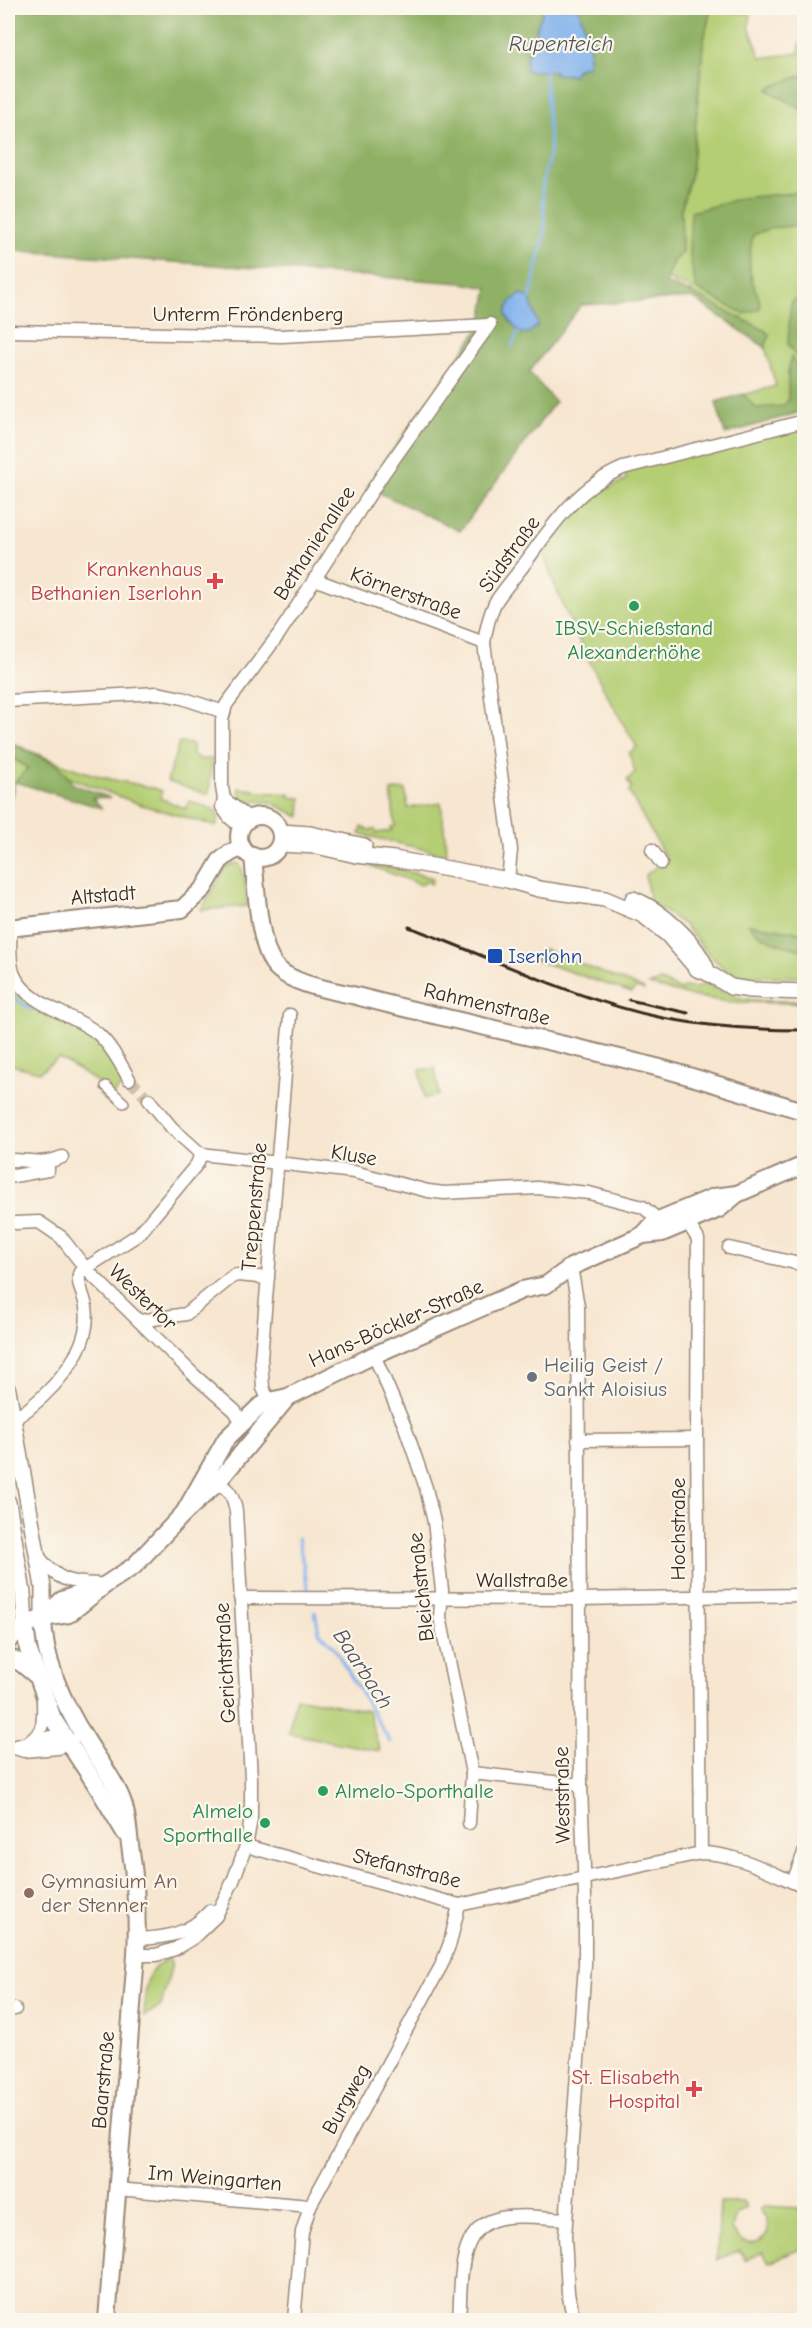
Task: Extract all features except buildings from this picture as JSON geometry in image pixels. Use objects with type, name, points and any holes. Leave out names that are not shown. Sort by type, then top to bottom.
[{"type":"main road","points":[[249,840],[260,816],[270,818],[278,825],[280,838]]},
{"type":"main road","name":"Altstadt","points":[[9,928],[178,910],[188,905],[196,894],[213,855],[225,844],[249,840],[274,852],[280,838]]},
{"type":"main road","name":"Rahmenstraße","points":[[249,840],[265,893],[261,920],[264,944],[269,958],[279,971],[293,979],[395,1006],[655,1066],[741,1090],[804,1111]]},
{"type":"main road","name":"Rahmenstraße","points":[[741,1090],[773,1093],[804,1101]]},
{"type":"main road","name":"Hans-Böckler-Straße","points":[[184,1513],[226,1439],[259,1407],[269,1401],[288,1397],[374,1355],[522,1290],[546,1285],[572,1267],[643,1235],[662,1233],[689,1215],[804,1165]]},
{"type":"main road","name":"Hans-Böckler-Straße","points":[[643,1235],[656,1221],[689,1215]]},
{"type":"main road","name":"Hans-Böckler-Straße","points":[[43,1618],[69,1614],[105,1585],[134,1566],[184,1513],[217,1484],[288,1397]]},
{"type":"main road","name":"Hans-Böckler-Straße","points":[[43,1618],[62,1600],[105,1585]]},
{"type":"main road","points":[[8,1641],[26,1625],[43,1618]]},
{"type":"main road","name":"Baarstraße","points":[[43,1618],[45,1643],[60,1692],[112,1779],[122,1801],[128,1822],[136,1885],[137,1947],[107,2320]]},
{"type":"main road","points":[[8,1623],[26,1625]]},
{"type":"main road","name":"Baarstraße","points":[[26,1625],[28,1649],[53,1719],[98,1786],[130,1843]]},
{"type":"main road","points":[[8,1657],[37,1677]]},
{"type":"street","name":"Unterm Fröndenberg","points":[[8,331],[282,336],[489,325]]},
{"type":"street","name":"Bethanienallee","points":[[249,840],[225,799],[222,781],[224,712],[232,696],[268,649],[383,474],[489,325]]},
{"type":"street","name":"Südstraße","points":[[508,880],[511,850],[484,643],[487,625],[498,599],[568,506],[589,486],[605,475],[623,468],[804,421]]},
{"type":"street","name":"Körnerstraße","points":[[314,579],[484,643]]},
{"type":"street","points":[[8,701],[158,693],[182,698],[224,712]]},
{"type":"street","points":[[280,838],[356,855],[394,859],[508,880],[540,880],[586,886],[640,902],[652,909],[675,927],[705,963],[708,973],[731,987],[804,992]]},
{"type":"street","points":[[652,850],[661,862]]},
{"type":"street","points":[[9,928],[12,972],[20,985],[44,1004],[97,1033],[119,1061],[129,1079]]},
{"type":"street","name":"Treppenstraße","points":[[269,1401],[263,1388],[261,1374],[290,1015]]},
{"type":"street","points":[[106,1086],[124,1102]]},
{"type":"street","points":[[14,1420],[28,1410],[57,1380],[76,1359],[80,1350],[88,1320],[78,1275],[139,1234],[197,1164],[201,1154],[172,1128],[149,1100]]},
{"type":"street","name":"Kluse","points":[[201,1154],[354,1172],[444,1193],[537,1188],[589,1193],[643,1207],[654,1216],[656,1221]]},
{"type":"street","points":[[8,1160],[48,1162],[62,1157]]},
{"type":"street","points":[[8,1178],[48,1170],[48,1162]]},
{"type":"street","name":"Hochstraße","points":[[689,1215],[698,1239],[700,1853]]},
{"type":"street","name":"Westertor","points":[[12,1223],[39,1222],[61,1237],[86,1269],[195,1376],[235,1411],[240,1426]]},
{"type":"street","points":[[729,1248],[804,1265]]},
{"type":"street","name":"Weststraße","points":[[572,1267],[578,1306],[581,1785],[585,1965],[566,2219],[565,2262],[574,2320]]},
{"type":"street","points":[[140,1321],[186,1314],[233,1276],[268,1278]]},
{"type":"street","name":"Bleichstraße","points":[[374,1355],[405,1427],[426,1488],[434,1522],[442,1590],[440,1617],[472,1773],[469,1823]]},
{"type":"street","points":[[8,1390],[14,1420],[12,1448],[22,1475],[37,1555],[42,1587],[43,1618]]},
{"type":"street","points":[[217,1484],[216,1472],[240,1426]]},
{"type":"street","points":[[578,1440],[697,1438]]},
{"type":"street","points":[[8,1466],[22,1475]]},
{"type":"street","name":"Gerichtstraße","points":[[137,1947],[185,1931],[220,1903],[233,1881],[246,1846],[251,1819],[236,1510],[233,1497],[226,1488],[217,1484]]},
{"type":"street","points":[[8,1502],[26,1625]]},
{"type":"street","points":[[37,1555],[60,1578],[82,1584],[105,1585]]},
{"type":"street","name":"Wallstraße","points":[[240,1598],[580,1599],[804,1595]]},
{"type":"street","points":[[30,1741],[40,1733],[42,1727],[43,1694]]},
{"type":"street","points":[[10,1746],[51,1737],[66,1740],[86,1739]]},
{"type":"street","points":[[10,1746],[24,1751],[58,1748],[66,1740]]},
{"type":"street","points":[[472,1773],[581,1785]]},
{"type":"street","name":"Stefanstraße","points":[[246,1846],[459,1905],[700,1853],[716,1853],[744,1861],[799,1885]]},
{"type":"street","points":[[799,1885],[804,1853]]},
{"type":"street","name":"Burgweg","points":[[294,2320],[302,2232],[310,2206],[441,1966],[450,1942],[459,1905]]},
{"type":"street","name":"Im Weingarten","points":[[117,2189],[310,2206]]},
{"type":"street","points":[[459,2320],[467,2244],[478,2229],[493,2220],[507,2217],[566,2219]]},
{"type":"green space","points":[[8,8],[544,8],[526,59],[555,71],[556,74],[573,75],[578,68],[588,66],[590,44],[578,8],[711,8],[703,44],[691,173],[681,209],[682,253],[673,261],[665,283],[691,293],[764,330],[770,335],[765,347],[693,298],[581,305],[529,372],[555,402],[460,531],[367,487],[481,326],[488,288],[462,283],[8,250]]},
{"type":"green space","points":[[710,10],[751,14],[749,27],[761,58],[799,53],[804,18],[804,411],[725,434],[716,402],[776,386],[765,347],[693,298],[690,288],[666,279],[673,261],[682,253],[681,209],[691,173],[703,44]]},
{"type":"green space","points":[[804,74],[804,111],[768,90],[769,88]]},
{"type":"green space","points":[[804,189],[804,225],[771,228],[753,235],[750,269],[760,301],[760,309],[744,314],[696,289],[689,251],[691,212],[742,198],[792,193]]},
{"type":"green space","points":[[804,294],[804,368],[788,344],[792,301]]},
{"type":"green space","points":[[791,357],[804,377],[804,411],[725,434],[716,402],[743,394],[756,408],[782,406],[788,401],[788,373]]},
{"type":"green space","points":[[804,423],[804,977],[741,976],[726,970],[709,955],[684,925],[650,901],[645,875],[667,860],[629,792],[632,788],[627,780],[635,772],[629,753],[637,747],[586,654],[563,606],[544,556],[566,518],[591,496],[626,480],[625,470]]},
{"type":"green space","points":[[8,741],[87,772],[162,791],[160,798],[186,809],[189,801],[215,810],[219,818],[216,826],[142,805],[30,763],[8,748]]},
{"type":"green space","points":[[8,742],[59,765],[73,784],[110,798],[92,798],[102,808],[15,782],[28,768],[8,755]]},
{"type":"green space","points":[[179,743],[192,744],[192,754],[199,759],[212,759],[209,794],[167,781]]},
{"type":"green space","points":[[8,755],[29,768],[15,782],[8,811]]},
{"type":"green space","points":[[239,788],[256,792],[290,794],[289,797],[301,798],[300,817],[270,802],[246,801],[240,796]]},
{"type":"green space","points":[[405,789],[408,808],[441,803],[447,853],[360,834],[362,827],[368,830],[375,829],[377,833],[391,831],[391,827],[395,826],[391,791]]},
{"type":"green space","points":[[343,855],[433,878],[431,884],[427,881],[421,885]]},
{"type":"green space","points":[[236,863],[240,865],[245,878],[247,906],[201,910],[225,868]]},
{"type":"green space","points":[[749,924],[804,933],[804,950],[766,939]]},
{"type":"green space","points":[[8,932],[17,987],[95,1034],[128,1078],[107,1102],[100,1095],[105,1087],[59,1058],[39,1072],[8,1064]]},
{"type":"green space","points":[[543,949],[644,990],[635,988],[632,993],[536,960]]},
{"type":"green space","points":[[661,981],[681,990],[684,987],[696,988],[707,983],[718,990],[742,998],[766,1001],[804,1001],[804,1003],[730,1002],[690,996],[649,985]]},
{"type":"green space","points":[[435,1068],[439,1095],[424,1098],[420,1070]]},
{"type":"green space","points":[[296,1697],[368,1711],[380,1751],[288,1733]]},
{"type":"green space","points":[[169,1958],[172,1963],[161,2006],[144,2016],[147,1982],[150,1975],[154,1968]]},
{"type":"green space","points":[[720,2202],[744,2202],[746,2208],[736,2214],[732,2229],[738,2238],[746,2243],[758,2242],[768,2232],[767,2219],[760,2210],[764,2206],[800,2208],[803,2248],[769,2262],[763,2252],[745,2260],[740,2250],[717,2260]]},
{"type":"water","name":"Rupenteich","points":[[544,8],[578,8],[590,44],[588,66],[578,68],[573,75],[555,74],[555,71],[526,71],[526,59]]},
{"type":"water","points":[[522,294],[530,299],[538,325],[528,333],[516,329],[506,315],[511,302]]},
{"type":"waterway","points":[[530,299],[545,231],[542,188],[550,150],[545,71]]},
{"type":"waterway","points":[[512,346],[518,332]]},
{"type":"waterway","name":"Baarbach","points":[[8,994],[32,1010]]},
{"type":"waterway","name":"Baarbach","points":[[298,1538],[308,1589]]},
{"type":"waterway","name":"Baarbach","points":[[315,1612],[319,1632],[333,1646],[390,1742]]},
{"type":"tunnel","points":[[129,1079],[149,1100]]},
{"type":"railway","points":[[409,927],[567,990],[631,1010],[663,1018],[716,1026],[804,1030]]},
{"type":"railway","points":[[629,1000],[688,1013]]},
{"type":"place","name":"Krankenhaus Bethanien Iserlohn","points":[[215,581]]},
{"type":"place","name":"IBSV-Schießstand Alexanderhöhe","points":[[634,606]]},
{"type":"place","name":"Iserlohn","points":[[495,956]]},
{"type":"place","name":"Heilig Geist / Sankt Aloisius","points":[[532,1377]]},
{"type":"place","name":"Almelo-Sporthalle","points":[[323,1791]]},
{"type":"place","name":"Almelo Sporthalle","points":[[265,1823]]},
{"type":"place","name":"Gymnasium An der Stenner","points":[[29,1893]]},
{"type":"place","name":"St. Elisabeth Hospital","points":[[694,2089]]}]
